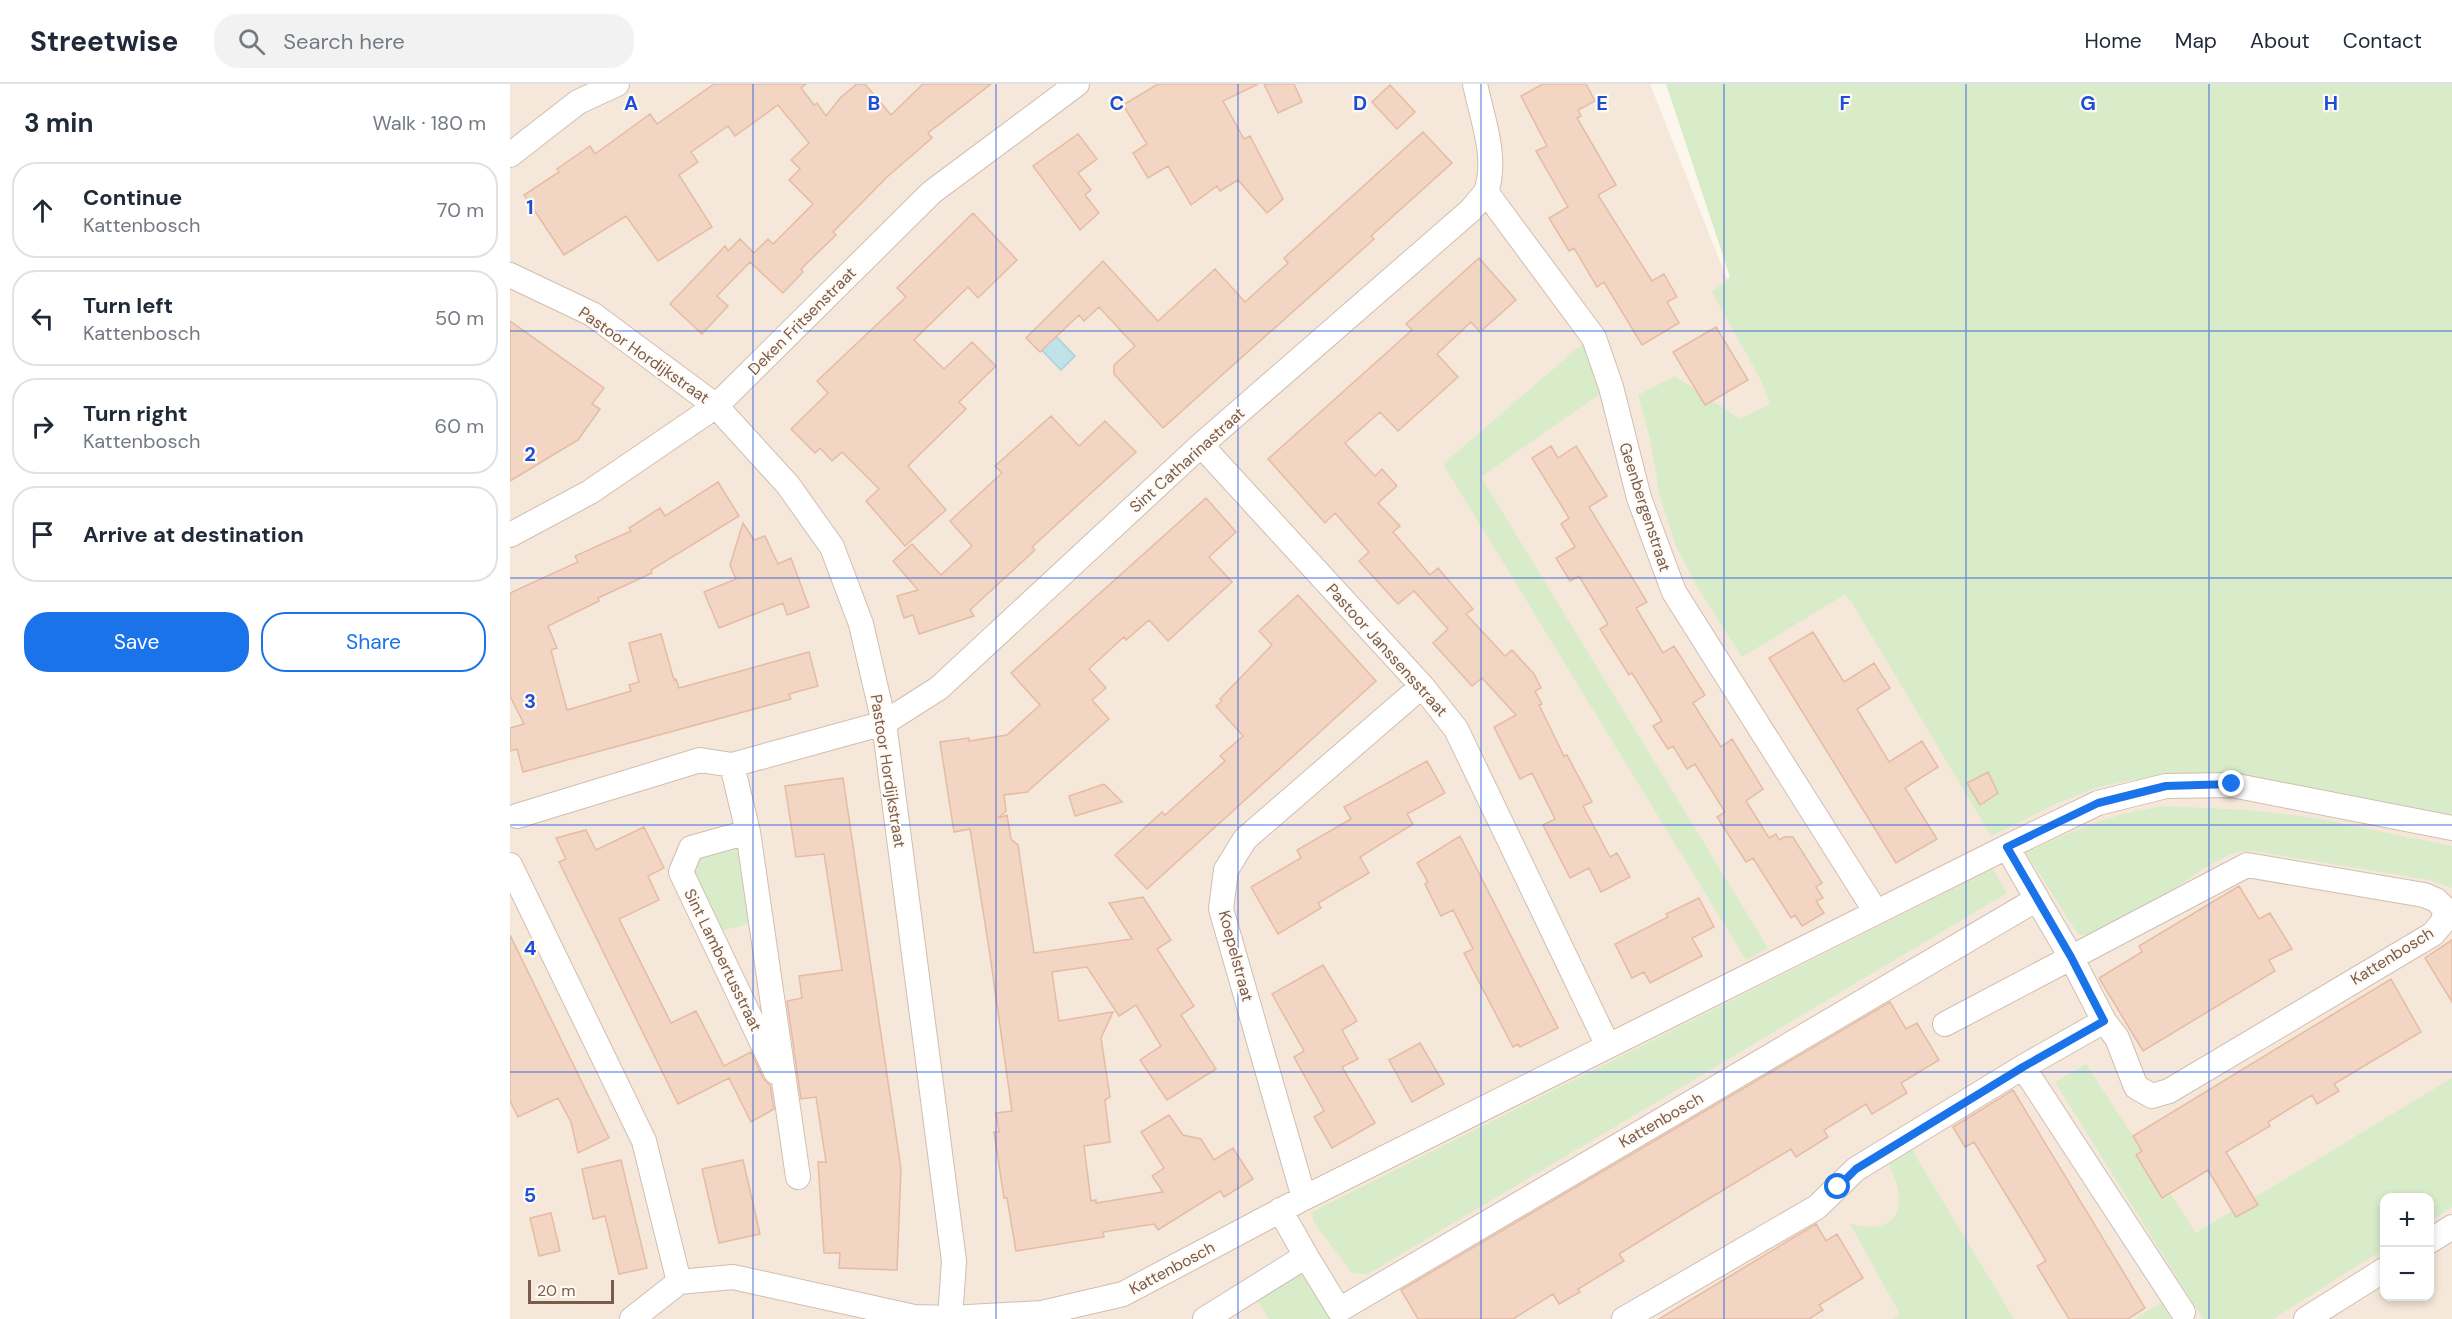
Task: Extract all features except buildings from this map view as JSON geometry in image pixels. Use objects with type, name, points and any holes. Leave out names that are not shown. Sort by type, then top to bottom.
[{"type":"street","points":[[510,155],[578,102],[617,84]]},
{"type":"street","name":"Deken Fritsenstraat","points":[[510,535],[590,492],[716,406],[932,192],[1077,84]]},
{"type":"street","points":[[1475,84],[1490,156],[1491,177],[1486,192]]},
{"type":"street","name":"Sint Catharinastraat","points":[[884,723],[939,687],[1201,445],[1471,210],[1486,192]]},
{"type":"street","name":"Geenbergenstraat","points":[[1486,192],[1594,338],[1611,387],[1639,498],[1674,592],[1875,912]]},
{"type":"street","name":"Pastoor Hordijkstraat","points":[[510,275],[592,314],[716,406],[788,484],[832,547],[861,624],[884,723],[954,1261],[950,1319]]},
{"type":"street","name":"Pastoor Janssensstraat","points":[[1201,445],[1422,686],[1456,729],[1608,1046]]},
{"type":"street","name":"Koepelstraat","points":[[1304,1198],[1221,909],[1226,870],[1245,839],[1422,686]]},
{"type":"street","points":[[512,822],[700,760],[732,765],[884,723]]},
{"type":"street","name":"Sint Lambertusstraat","points":[[732,765],[748,832],[798,1177]]},
{"type":"street","name":"Kattenbosch","points":[[679,1282],[733,1277],[914,1317],[950,1319],[1042,1313],[1124,1294],[1280,1210],[2098,803],[2166,786],[2232,784],[2452,828]]},
{"type":"street","name":"Sint Lambertusstraat","points":[[748,832],[691,848],[681,872],[787,1093]]},
{"type":"street","name":"Kattenbosch","points":[[1945,1024],[2071,957],[2247,865],[2424,896],[2436,900],[2445,909],[2443,922],[2433,934],[2169,1090],[2152,1096],[2136,1087],[2117,1038],[2104,1021],[2071,957],[2007,847]]},
{"type":"street","points":[[510,865],[644,1141],[679,1282],[632,1319]]},
{"type":"street","name":"Kattenbosch","points":[[1280,1210],[1339,1310],[2037,899]]},
{"type":"street","points":[[1624,1319],[1817,1207],[1856,1169],[2023,1067],[2104,1021]]},
{"type":"street","points":[[2023,1067],[2183,1312]]},
{"type":"street","points":[[2434,1238],[2452,1227]]},
{"type":"street","points":[[1205,1319],[1306,1256]]},
{"type":"street","points":[[2306,1319],[2380,1273]]},
{"type":"shaded area","points":[[510,84],[1650,84],[1783,421],[2179,753],[2452,805],[2452,1319],[510,1319]]},
{"type":"green space","points":[[1666,84],[2452,84],[2452,818],[2193,776],[2132,780],[2095,788],[2055,804],[1991,836],[1851,601],[1844,595],[1742,657],[1696,585],[1676,546],[1660,497],[1650,439],[1638,395],[1675,376],[1740,419],[1770,404],[1762,382],[1712,292],[1730,277]]},
{"type":"green space","points":[[1586,341],[1610,387],[1481,477],[1768,948],[1746,960],[1443,464]]},
{"type":"green space","points":[[2163,806],[2248,810],[2315,818],[2452,846],[2452,888],[2430,880],[2253,851],[2241,851],[2218,860],[2134,916],[2113,927],[2094,934],[2078,934],[2026,853],[2093,824]]},
{"type":"green space","points":[[733,845],[741,851],[752,923],[721,931],[691,870],[697,855]]},
{"type":"green space","points":[[1993,869],[2007,893],[1368,1274],[1352,1273],[1314,1222],[1312,1212]]},
{"type":"green space","points":[[2086,1064],[2196,1233],[2452,1078],[2452,1207],[2434,1218],[2434,1193],[2380,1193],[2380,1252],[2273,1319],[2203,1319],[2055,1082]]},
{"type":"green space","points":[[1909,1145],[2014,1319],[1893,1319],[1900,1314],[1850,1224],[1877,1226],[1885,1224],[1896,1214],[1899,1195],[1887,1159]]},
{"type":"green space","points":[[1304,1269],[1335,1319],[1269,1319],[1255,1298]]},
{"type":"green space","points":[[2161,1303],[2171,1319],[2134,1319]]},
{"type":"water","points":[[1045,325],[1075,356],[1061,370],[1031,339]]},
{"type":"route","points":[[1838,1187],[1856,1169],[2023,1067],[2104,1021],[2071,957],[2007,847],[2098,803],[2166,786],[2232,784]]}]
